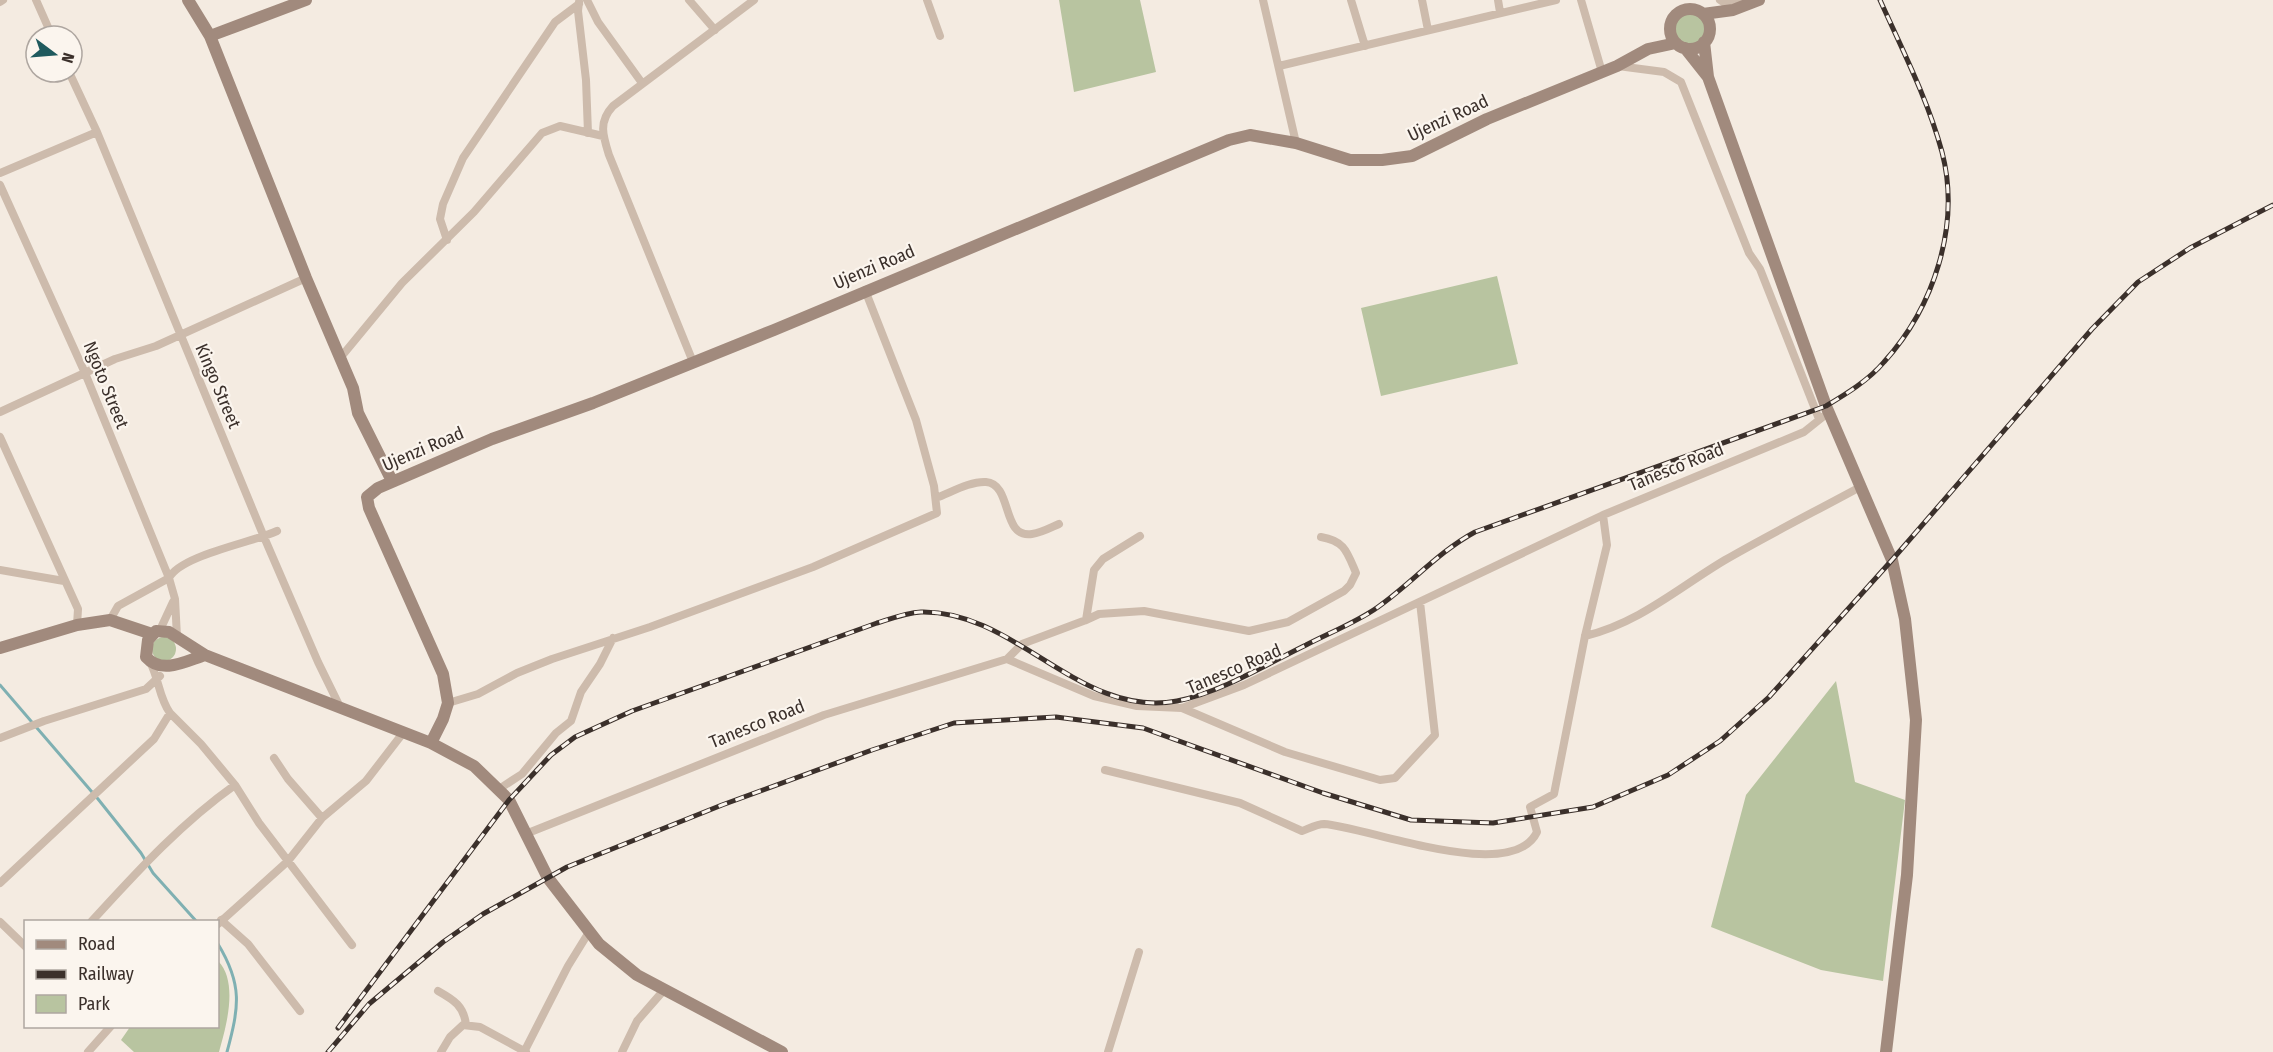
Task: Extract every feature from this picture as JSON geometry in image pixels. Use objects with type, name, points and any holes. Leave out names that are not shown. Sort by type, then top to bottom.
[{"type":"street","points":[[36,0],[47,24]]},
{"type":"street","points":[[188,0],[210,36],[306,278],[341,357],[353,388],[358,414],[392,482]]},
{"type":"street","points":[[210,36],[306,0]]},
{"type":"street","points":[[689,0],[715,30]]},
{"type":"street","points":[[693,362],[603,136],[602,126],[607,113],[642,83],[754,0]]},
{"type":"street","points":[[927,0],[940,36]]},
{"type":"street","points":[[1263,0],[1296,143]]},
{"type":"street","points":[[1351,0],[1365,46]]},
{"type":"street","points":[[1422,0],[1428,30]]},
{"type":"street","points":[[1498,0],[1500,12]]},
{"type":"street","points":[[1279,66],[1556,0]]},
{"type":"street","points":[[1581,0],[1602,72]]},
{"type":"street","points":[[1680,0],[1671,34],[1708,77]]},
{"type":"street","points":[[1720,0],[1726,4],[1736,5]]},
{"type":"street","points":[[1648,50],[1674,18],[1696,8],[1736,5],[1759,0]]},
{"type":"street","points":[[582,1],[642,83]]},
{"type":"street","points":[[582,1],[588,133]]},
{"type":"street","points":[[447,240],[440,219],[442,204],[463,158],[555,22],[582,1]]},
{"type":"street","points":[[1736,5],[1709,28],[1704,42],[1708,77],[1824,415]]},
{"type":"street","points":[[1696,8],[1709,28]]},
{"type":"street","points":[[1648,50],[1680,46],[1695,48],[1704,42]]},
{"type":"street","name":"Ujenzi Road","points":[[431,743],[443,719],[447,703],[445,680],[369,508],[368,497],[378,488],[492,439],[593,403],[1229,140],[1250,135],[1296,143],[1350,160],[1382,160],[1412,156],[1486,119],[1617,66],[1648,50]]},
{"type":"street","points":[[1617,66],[1664,72],[1681,82],[1740,233],[1749,253],[1760,269],[1824,415],[1862,486],[1892,560],[1905,619],[1916,720],[1907,875],[1886,1052]]},
{"type":"street","name":"Kingo Street","points":[[75,84],[97,132],[264,537],[318,662],[342,710]]},
{"type":"street","points":[[341,357],[402,283],[447,240],[542,134],[560,126],[603,136]]},
{"type":"street","points":[[0,173],[97,132]]},
{"type":"street","name":"Ngoto Street","points":[[0,185],[85,374],[169,578],[175,599],[178,639]]},
{"type":"street","points":[[0,412],[115,358],[180,336],[306,278]]},
{"type":"street","points":[[447,703],[478,694],[517,673],[813,567],[921,522],[937,513],[936,498],[916,420],[865,290]]},
{"type":"street","name":"Tanesco Road","points":[[528,832],[824,715],[1007,659],[1094,696],[1137,706],[1182,708],[1244,685],[1603,515],[1804,432],[1824,415]]},
{"type":"street","points":[[0,437],[78,609],[77,625]]},
{"type":"street","points":[[936,498],[985,482],[994,485],[1003,497],[1013,525],[1021,533],[1034,534],[1059,524]]},
{"type":"street","points":[[1585,636],[1607,631],[1635,619],[1723,562],[1862,486]]},
{"type":"street","points":[[1105,770],[1240,803],[1302,831],[1323,824],[1430,848],[1484,855],[1511,852],[1532,841],[1537,832],[1530,807],[1554,794],[1585,636],[1607,545],[1603,515]]},
{"type":"street","points":[[110,620],[118,606],[169,578],[172,572],[191,561],[277,531]]},
{"type":"street","points":[[1086,620],[1094,570],[1103,559],[1140,536]]},
{"type":"street","points":[[1007,659],[1022,644],[1099,614],[1144,611],[1249,632],[1288,621],[1344,591],[1356,573],[1344,548],[1336,539],[1321,537]]},
{"type":"street","points":[[0,570],[64,581]]},
{"type":"street","points":[[148,660],[146,647],[175,599]]},
{"type":"street","points":[[1182,708],[1285,752],[1380,780],[1395,778],[1435,735],[1420,602]]},
{"type":"street","points":[[0,648],[77,625],[110,620],[156,632],[169,632],[205,656],[431,743],[474,766],[509,800],[528,832],[548,878],[589,932],[620,962],[664,990],[782,1052]]},
{"type":"street","points":[[126,625],[142,646],[159,678],[162,702],[235,785],[288,861],[352,945]]},
{"type":"street","points":[[499,789],[522,774],[556,733],[571,721],[581,692],[600,664],[613,638]]},
{"type":"street","points":[[0,738],[44,721],[146,688],[159,678],[180,653],[178,639]]},
{"type":"street","points":[[148,660],[170,666],[205,656]]},
{"type":"street","points":[[0,883],[97,790],[148,746],[170,712]]},
{"type":"street","points":[[300,1011],[248,944],[219,922],[288,861],[322,818],[366,781],[403,733]]},
{"type":"street","points":[[274,758],[288,779],[322,818]]},
{"type":"street","points":[[92,920],[146,862],[202,808],[235,785]]},
{"type":"street","points":[[0,922],[24,945]]},
{"type":"street","points":[[441,1052],[456,1030],[466,1025],[480,1027],[525,1052],[568,966],[589,932]]},
{"type":"street","points":[[1108,1052],[1139,952]]},
{"type":"street","points":[[622,1052],[637,1021],[664,990]]},
{"type":"street","points":[[438,991],[454,1000],[464,1011],[466,1025]]},
{"type":"street","points":[[88,1052],[109,1028]]},
{"type":"green space","points":[[1059,0],[1140,0],[1156,72],[1074,92]]},
{"type":"green space","points":[[1690,12],[1701,17],[1706,28],[1701,39],[1690,44],[1679,39],[1674,28],[1679,17]]},
{"type":"green space","points":[[1497,276],[1518,364],[1381,396],[1361,308]]},
{"type":"green space","points":[[159,637],[169,637],[176,644],[176,654],[169,661],[159,661],[152,654],[152,644]]},
{"type":"green space","points":[[1836,681],[1855,782],[1905,800],[1883,981],[1821,970],[1711,927],[1746,795]]},
{"type":"green space","points":[[219,962],[228,981],[229,1005],[219,1052],[134,1052],[121,1040],[129,1028],[219,1028]]},
{"type":"waterway","points":[[0,685],[98,799],[141,853],[153,873],[195,920]]},
{"type":"waterway","points":[[219,946],[232,972],[236,996],[234,1022],[227,1052]]},
{"type":"railway","points":[[338,1028],[509,800],[551,755],[575,737],[632,711],[877,623],[921,612],[955,616],[987,628],[1078,680],[1109,694],[1142,702],[1177,701],[1194,697],[1243,677],[1361,618],[1390,598],[1437,558],[1475,532],[1826,406],[1849,392],[1884,362],[1902,340],[1917,316],[1939,264],[1948,208],[1947,180],[1942,152],[1930,113],[1880,0]]},
{"type":"railway","points":[[328,1052],[369,1004],[443,942],[483,914],[567,867],[722,805],[872,750],[954,723],[1056,717],[1143,728],[1323,793],[1411,820],[1493,823],[1593,807],[1668,775],[1720,741],[1769,697],[1892,560],[2092,329],[2138,282],[2190,248],[2273,205]]}]
